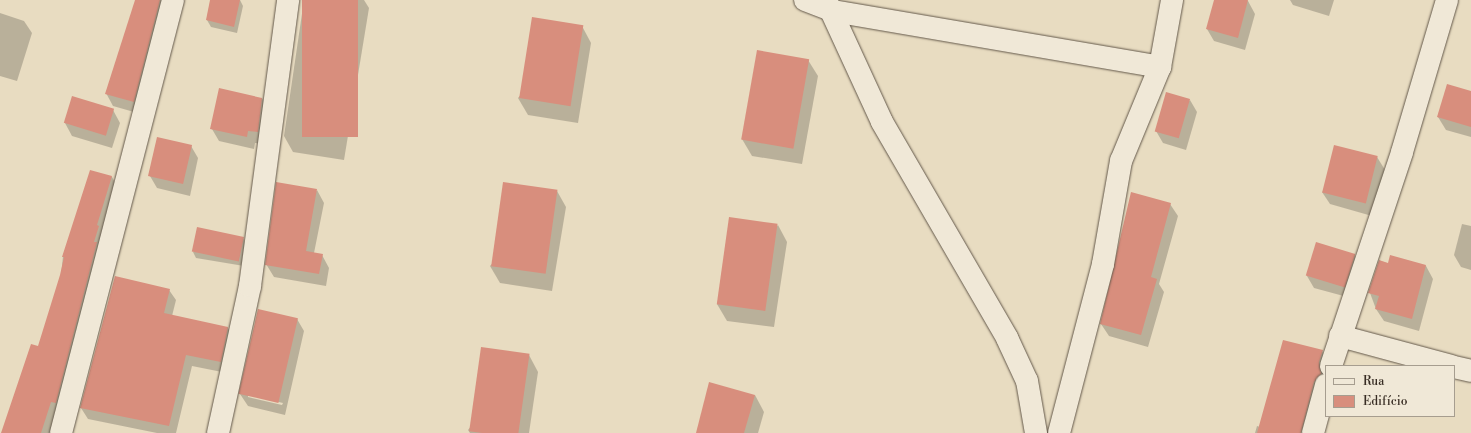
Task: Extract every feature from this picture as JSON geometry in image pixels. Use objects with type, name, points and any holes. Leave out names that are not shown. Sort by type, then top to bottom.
[{"type":"street","points":[[61,433],[174,0]]},
{"type":"street","points":[[218,433],[250,286],[288,0]]},
{"type":"street","points":[[805,0],[1160,67]]},
{"type":"street","points":[[1059,433],[1103,264],[1122,161],[1160,67],[1172,0]]},
{"type":"street","points":[[1331,365],[1402,152],[1447,0]]},
{"type":"street","points":[[830,5],[882,122],[1007,338],[1027,381],[1036,433]]},
{"type":"street","points":[[1340,336],[1447,365]]},
{"type":"street","points":[[1455,367],[1471,371]]},
{"type":"street","points":[[1313,433],[1325,389]]},
{"type":"building","points":[[135,0],[160,0],[134,102],[105,94]]},
{"type":"building","points":[[210,0],[240,0],[234,27],[206,20]]},
{"type":"building","points":[[302,0],[358,0],[358,137],[302,137]]},
{"type":"building","points":[[1214,0],[1248,0],[1238,38],[1206,29]]},
{"type":"building","points":[[532,17],[583,25],[571,106],[519,98]]},
{"type":"building","points":[[757,50],[809,59],[793,149],[741,140]]},
{"type":"building","points":[[1447,84],[1471,91],[1471,127],[1437,117]]},
{"type":"building","points":[[219,88],[262,98],[258,132],[248,131],[247,137],[210,129]]},
{"type":"building","points":[[1166,92],[1190,99],[1179,138],[1155,131]]},
{"type":"building","points":[[72,96],[114,109],[106,136],[64,123]]},
{"type":"building","points":[[157,137],[192,145],[183,184],[148,176]]},
{"type":"building","points":[[1334,145],[1378,156],[1366,203],[1322,193]]},
{"type":"building","points":[[90,170],[112,176],[97,225],[99,226],[94,242],[97,242],[56,403],[51,402],[41,433],[1,433],[31,344],[38,346],[60,275],[64,257],[62,257]]},
{"type":"building","points":[[276,182],[317,189],[306,251],[323,254],[319,274],[265,265]]},
{"type":"building","points":[[503,182],[557,190],[546,274],[491,266]]},
{"type":"building","points":[[1131,192],[1171,203],[1151,277],[1157,279],[1141,335],[1100,324]]},
{"type":"building","points":[[729,217],[778,224],[765,311],[717,304]]},
{"type":"building","points":[[197,227],[244,237],[239,261],[192,251]]},
{"type":"building","points":[[1316,242],[1355,254],[1345,287],[1306,275]]},
{"type":"building","points":[[1390,255],[1426,265],[1412,319],[1375,309],[1379,296],[1368,293],[1379,260],[1388,263]]},
{"type":"building","points":[[115,276],[170,289],[164,313],[228,327],[221,362],[186,355],[169,426],[80,408]]},
{"type":"building","points":[[258,309],[298,318],[278,403],[238,394]]},
{"type":"building","points":[[1283,340],[1323,350],[1319,362],[1321,374],[1314,382],[1301,433],[1257,433]]},
{"type":"building","points":[[481,347],[530,354],[518,433],[482,433],[469,431]]},
{"type":"building","points":[[709,382],[755,395],[744,433],[696,433]]}]
